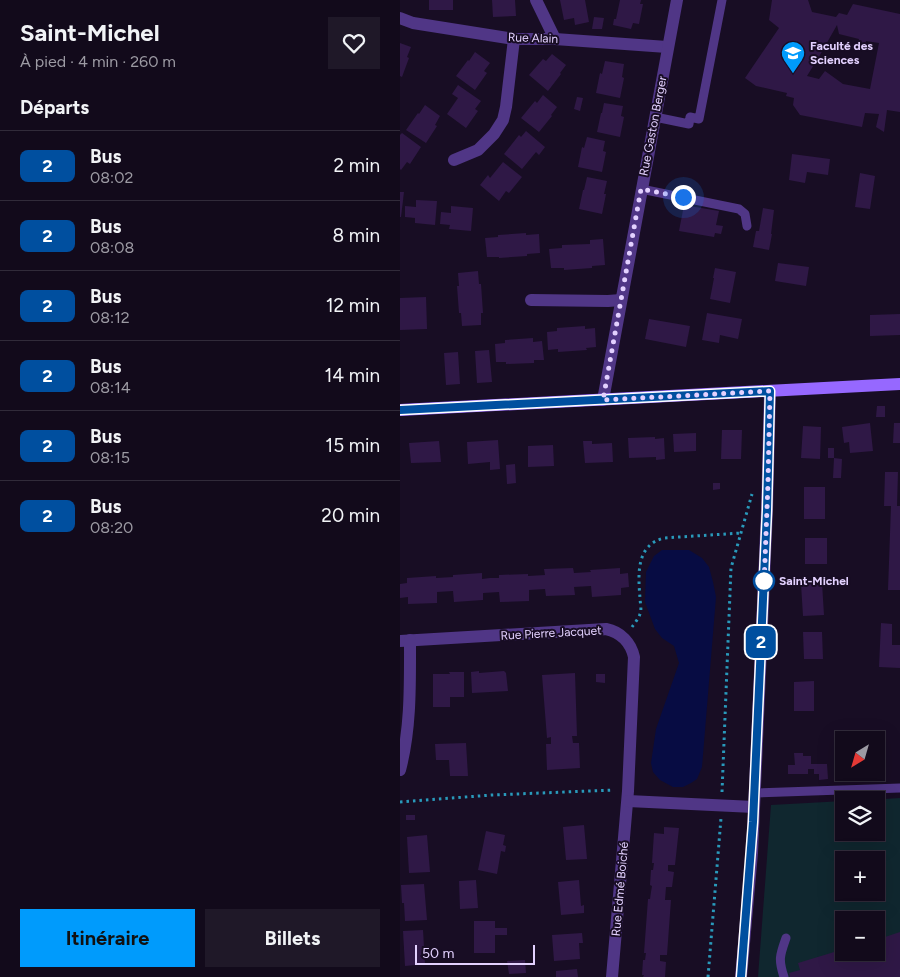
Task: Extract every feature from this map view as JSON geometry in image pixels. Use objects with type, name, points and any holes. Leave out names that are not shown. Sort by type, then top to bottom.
[{"type":"street","points":[[536,0],[555,39]]},
{"type":"street","name":"Rue Gaston Berger","points":[[603,400],[677,0]]},
{"type":"street","name":"Rue Alain","points":[[400,18],[413,23],[514,39],[555,39],[667,47]]},
{"type":"street","points":[[454,160],[478,150],[494,134],[503,120],[514,39]]},
{"type":"street","points":[[531,300],[621,300]]},
{"type":"street","points":[[400,410],[900,384]]},
{"type":"street","points":[[741,977],[752,854],[768,483],[770,391]]},
{"type":"street","name":"Rue Pierre Jacquet","points":[[405,641],[606,630],[611,630],[624,638]]},
{"type":"street","points":[[624,638],[632,648],[634,657],[628,800],[754,807]]},
{"type":"street","points":[[400,770],[408,722],[405,641]]},
{"type":"street","name":"Rue Edmé Boiché","points":[[612,977],[628,800]]},
{"type":"lane","points":[[655,117],[689,124],[690,117],[699,119],[722,0]]},
{"type":"lane","points":[[641,189],[739,209],[746,214],[747,226]]},
{"type":"lane","points":[[755,792],[900,788]]},
{"type":"lane","points":[[784,977],[779,956],[786,938]]},
{"type":"path","points":[[708,977],[722,805],[731,568],[753,492],[768,483]]},
{"type":"path","points":[[624,638],[641,614],[638,581],[642,559],[649,545],[664,538],[741,533]]},
{"type":"path","points":[[400,802],[501,794],[614,790]]},
{"type":"shaded area","points":[[662,550],[689,550],[702,558],[709,567],[716,597],[702,767],[697,779],[683,787],[673,787],[660,780],[653,772],[651,763],[656,729],[679,663],[674,646],[662,638],[655,629],[645,602],[646,572],[654,556]]},
{"type":"shaded area","points":[[900,798],[900,977],[758,977],[771,805],[835,801],[835,841],[885,841],[885,799]]},
{"type":"building","points":[[429,0],[453,0],[453,10],[429,10]]},
{"type":"building","points":[[492,0],[515,0],[516,16],[493,17]]},
{"type":"building","points":[[560,0],[585,0],[589,22],[575,25],[574,18],[564,20]]},
{"type":"building","points":[[620,0],[641,0],[640,4],[643,4],[639,24],[633,23],[631,29],[613,25]]},
{"type":"building","points":[[772,0],[808,0],[812,12],[836,17],[839,13],[847,15],[853,4],[900,14],[900,112],[887,110],[884,132],[876,127],[879,114],[865,113],[862,127],[800,115],[793,105],[794,98],[786,96],[787,93],[756,86],[745,78],[779,28],[769,20]],"holes":[[[837,25],[839,34],[859,39],[857,46],[864,50],[866,41],[879,43],[870,89],[843,84],[825,71],[819,79],[807,76]]]},
{"type":"building","points":[[594,17],[604,18],[602,29],[592,29]]},
{"type":"building","points":[[400,43],[411,47],[402,77],[400,76]]},
{"type":"building","points":[[475,52],[490,63],[484,71],[487,73],[475,90],[456,76]]},
{"type":"building","points":[[552,54],[566,65],[548,91],[529,75],[543,59],[546,61]]},
{"type":"building","points":[[605,61],[624,64],[622,77],[624,78],[620,98],[596,93],[600,73],[602,74]]},
{"type":"building","points":[[458,85],[481,101],[475,109],[478,111],[466,128],[447,114],[458,98],[452,94]]},
{"type":"building","points":[[543,95],[557,107],[539,132],[521,118],[535,101],[537,103]]},
{"type":"building","points":[[577,97],[583,98],[580,111],[574,109]]},
{"type":"building","points":[[604,103],[623,106],[621,116],[624,117],[620,137],[597,132]]},
{"type":"building","points":[[425,105],[440,116],[435,125],[437,126],[426,143],[406,130]]},
{"type":"building","points":[[526,131],[545,147],[539,155],[536,152],[522,169],[504,154],[519,135],[521,137]]},
{"type":"building","points":[[402,133],[421,147],[410,164],[407,162],[401,170],[400,135]]},
{"type":"building","points":[[587,137],[605,141],[603,151],[606,152],[602,172],[578,167],[582,147],[584,148]]},
{"type":"building","points":[[792,154],[830,159],[828,175],[807,172],[805,183],[789,180]]},
{"type":"building","points":[[503,162],[522,177],[509,193],[506,191],[499,201],[480,185],[488,175],[490,178]]},
{"type":"building","points":[[860,173],[875,176],[870,209],[855,207]]},
{"type":"building","points":[[587,177],[607,181],[602,214],[579,209]]},
{"type":"building","points":[[400,192],[404,192],[401,217],[400,217]]},
{"type":"building","points":[[416,200],[437,201],[435,225],[415,223],[415,218],[405,217],[405,206],[416,207]]},
{"type":"building","points":[[684,205],[719,211],[716,225],[723,226],[721,234],[715,233],[714,237],[679,231]]},
{"type":"building","points":[[451,206],[473,208],[471,231],[449,229],[450,225],[440,224],[441,212],[451,213]]},
{"type":"building","points":[[763,208],[774,210],[769,250],[753,247],[756,231],[759,231]]},
{"type":"building","points":[[526,233],[526,235],[539,234],[540,253],[527,254],[527,256],[487,257],[485,238]]},
{"type":"building","points":[[603,239],[605,265],[564,270],[564,268],[551,268],[549,249],[562,248],[562,245],[590,244],[590,240]]},
{"type":"building","points":[[778,263],[809,267],[806,286],[775,281]]},
{"type":"building","points":[[715,268],[736,272],[730,303],[710,299]]},
{"type":"building","points":[[478,271],[483,313],[481,313],[481,325],[462,326],[461,313],[459,313],[458,273]]},
{"type":"building","points":[[426,297],[427,329],[400,330],[400,298]]},
{"type":"building","points":[[707,313],[742,319],[738,339],[720,335],[719,343],[702,340]]},
{"type":"building","points":[[900,314],[900,335],[870,336],[870,315]]},
{"type":"building","points":[[649,319],[690,326],[686,347],[645,339]]},
{"type":"building","points":[[585,326],[585,329],[595,328],[596,347],[586,348],[587,350],[558,352],[558,349],[548,350],[547,332],[557,331],[557,328]]},
{"type":"building","points":[[533,338],[533,342],[542,341],[544,360],[534,360],[534,363],[506,364],[506,362],[496,362],[495,344],[505,343],[505,340]]},
{"type":"building","points":[[489,350],[492,382],[477,383],[475,351]]},
{"type":"building","points":[[458,352],[460,384],[446,385],[444,353]]},
{"type":"building","points":[[877,406],[885,406],[885,417],[876,417]]},
{"type":"building","points":[[870,423],[873,451],[850,453],[849,442],[844,443],[842,427]]},
{"type":"building","points":[[894,423],[900,423],[900,443],[893,443]]},
{"type":"building","points":[[803,426],[821,427],[820,459],[801,458]]},
{"type":"building","points":[[722,430],[742,430],[741,459],[721,459]]},
{"type":"building","points":[[696,433],[696,451],[674,452],[673,434]]},
{"type":"building","points":[[655,437],[655,439],[664,438],[665,459],[656,460],[656,457],[629,458],[628,438]]},
{"type":"building","points":[[498,440],[500,469],[490,470],[490,462],[468,464],[467,442]]},
{"type":"building","points":[[439,441],[441,462],[411,463],[409,443]]},
{"type":"building","points":[[583,441],[592,441],[592,444],[612,443],[613,462],[585,463]]},
{"type":"building","points":[[553,445],[554,466],[528,467],[528,446]]},
{"type":"building","points":[[828,448],[834,448],[834,458],[828,458]]},
{"type":"building","points":[[834,458],[842,459],[841,478],[833,478]]},
{"type":"building","points":[[515,464],[516,483],[507,484],[506,465]]},
{"type":"building","points":[[885,472],[898,472],[897,506],[900,506],[900,590],[888,590],[891,506],[884,506]]},
{"type":"building","points":[[713,483],[720,483],[720,489],[713,490]]},
{"type":"building","points":[[804,487],[825,487],[825,519],[804,519]]},
{"type":"building","points":[[805,538],[827,538],[827,564],[805,564]]},
{"type":"building","points":[[573,568],[574,573],[620,568],[620,574],[628,573],[629,587],[621,588],[621,595],[592,597],[591,586],[574,587],[575,595],[546,596],[545,589],[529,590],[529,601],[500,602],[499,592],[483,593],[483,600],[454,602],[453,591],[437,592],[437,603],[408,604],[408,597],[400,598],[400,584],[407,583],[407,578],[453,577],[453,575],[482,573],[482,579],[499,578],[499,575],[545,575],[544,569]]},
{"type":"building","points":[[822,583],[824,615],[803,616],[801,584]]},
{"type":"building","points":[[881,623],[892,624],[892,645],[900,645],[900,668],[879,667]]},
{"type":"building","points":[[803,632],[822,632],[823,659],[804,659]]},
{"type":"building","points":[[479,671],[479,673],[504,671],[506,673],[508,691],[472,693],[471,672]]},
{"type":"building","points":[[449,672],[464,672],[464,697],[450,697],[450,707],[433,707],[433,674],[450,674]]},
{"type":"building","points":[[575,673],[577,736],[572,736],[573,743],[579,743],[580,768],[547,770],[546,744],[551,744],[551,737],[547,738],[542,675]]},
{"type":"building","points":[[596,674],[605,674],[605,683],[596,682]]},
{"type":"building","points":[[814,681],[814,711],[794,711],[794,682]]},
{"type":"building","points":[[466,743],[468,776],[450,776],[449,760],[436,760],[435,744]]},
{"type":"building","points":[[794,753],[803,753],[803,756],[811,756],[811,764],[827,764],[828,779],[819,780],[819,774],[814,774],[814,769],[808,769],[808,774],[788,774],[788,765],[795,765]]},
{"type":"building","points":[[406,815],[415,815],[415,820],[406,820]]},
{"type":"building","points":[[584,825],[587,859],[566,860],[563,827]]},
{"type":"building","points":[[664,827],[679,828],[675,865],[668,865],[668,871],[674,872],[672,887],[666,887],[665,900],[671,900],[667,955],[660,955],[660,961],[666,962],[665,977],[643,977],[648,899],[650,899],[652,886],[650,885],[651,870],[653,870],[654,863],[652,863],[654,833],[664,834]]},
{"type":"building","points":[[486,831],[505,835],[503,845],[506,846],[505,852],[501,851],[497,874],[478,870]]},
{"type":"building","points":[[427,835],[430,872],[409,873],[407,837]]},
{"type":"building","points":[[476,880],[478,908],[460,909],[459,881]]},
{"type":"building","points":[[579,880],[581,906],[584,905],[584,913],[561,915],[558,882]]},
{"type":"building","points":[[424,884],[427,920],[405,921],[401,885]]},
{"type":"building","points":[[474,921],[495,921],[495,928],[507,928],[507,935],[495,935],[495,953],[474,953]]},
{"type":"building","points":[[423,930],[425,964],[405,966],[403,931]]},
{"type":"building","points":[[900,932],[900,977],[790,977],[789,973],[800,970],[798,963],[835,952],[835,961],[885,961],[885,937]]},
{"type":"building","points":[[582,933],[583,943],[579,943],[580,959],[554,961],[552,935]]},
{"type":"building","points":[[525,960],[526,973],[509,974],[507,961]]},
{"type":"building","points":[[577,969],[578,977],[556,977],[556,971]]},
{"type":"bus line","name":"2","points":[[400,410],[770,391],[767,510],[752,854],[741,977]]},
{"type":"place","name":"Faculté des Sciences","points":[[793,74]]},
{"type":"place","name":"Saint-Michel","points":[[764,581]]},
{"type":"route","points":[[683,197],[641,189],[603,400],[770,391],[764,585],[764,581]]}]
